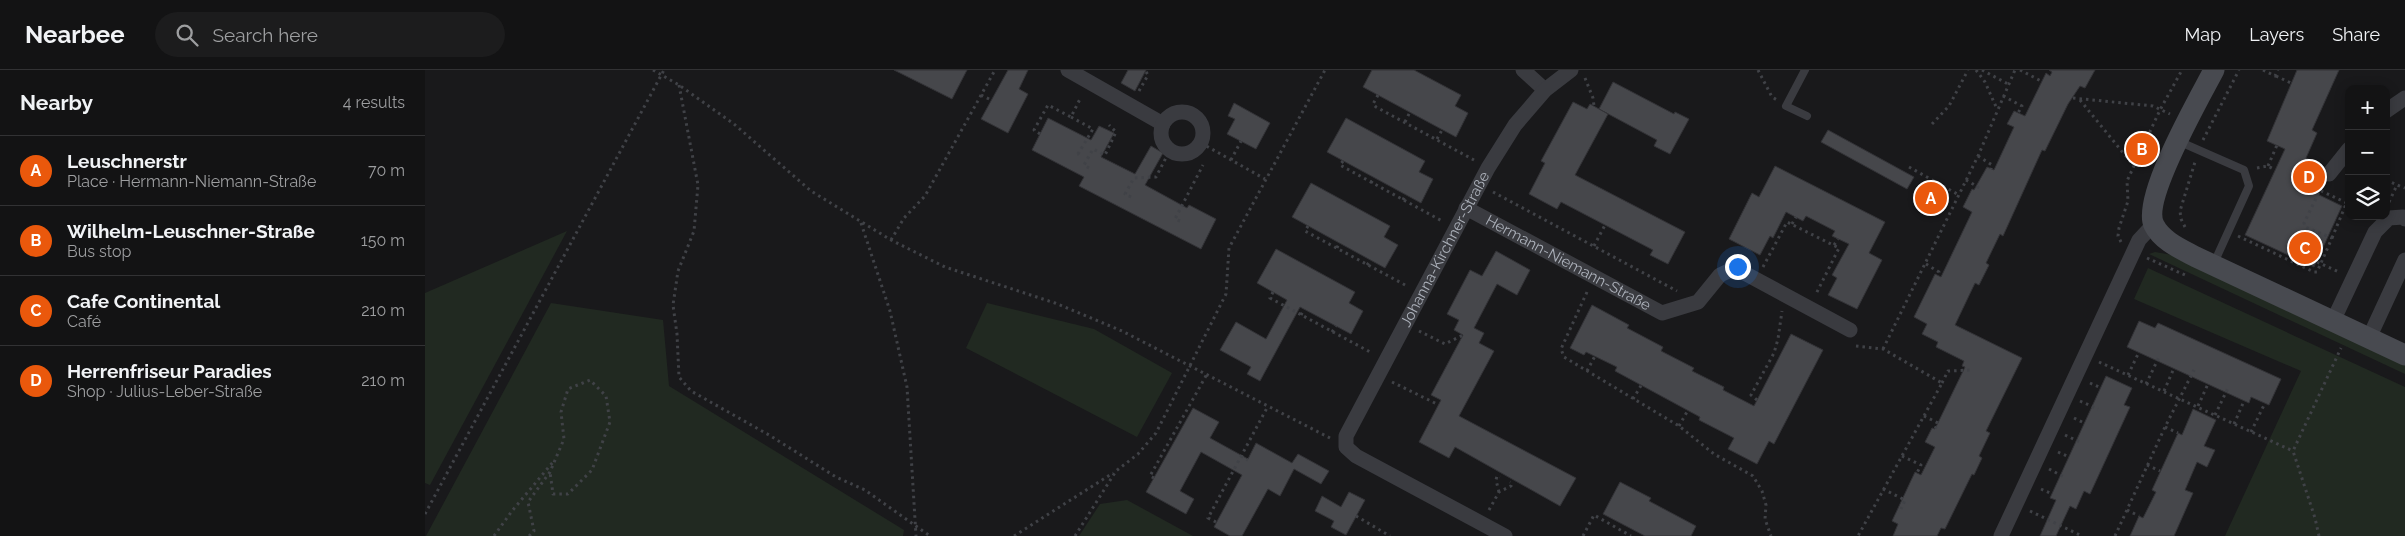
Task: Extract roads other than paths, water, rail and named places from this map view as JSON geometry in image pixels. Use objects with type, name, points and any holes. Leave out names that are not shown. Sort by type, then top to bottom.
[{"type":"street","points":[[1068,70],[1163,124]]},
{"type":"street","points":[[1523,70],[1545,90]]},
{"type":"street","name":"Johanna-Kirchner-Straße","points":[[1505,536],[1356,456],[1346,447],[1346,436],[1479,184],[1515,124],[1545,90],[1571,70]]},
{"type":"street","points":[[2214,70],[2178,141],[2155,193],[2151,210],[2153,224],[2169,242],[2204,261],[2405,355]]},
{"type":"street","points":[[2390,109],[2405,98]]},
{"type":"street","points":[[1179,112],[1189,113],[1197,118],[1202,126],[1201,143],[1191,152],[1177,153],[1170,150],[1164,143],[1161,133],[1163,124],[1169,116],[1179,112]]},
{"type":"street","points":[[2329,174],[2345,153]]},
{"type":"street","name":"Hermann-Niemann-Straße","points":[[1466,208],[1662,313],[1698,302],[1720,275],[1735,268],[1850,330]]},
{"type":"street","points":[[2333,321],[2375,232],[2389,218],[2403,217],[2405,219]]},
{"type":"street","points":[[2001,536],[2139,240],[2153,224]]},
{"type":"street","points":[[2369,338],[2405,260]]},
{"type":"lane","points":[[1805,70],[1786,106],[1807,116]]},
{"type":"lane","points":[[2178,141],[2244,170],[2249,186],[2228,231],[2204,261]]},
{"type":"place","name":"Wilhelm-Leuschner-Straße","points":[[2142,149]]},
{"type":"place","name":"Herrenfriseur Paradies","points":[[2309,177]]},
{"type":"place","name":"Leuschnerstr","points":[[1931,198]]},
{"type":"place","name":"Cafe Continental","points":[[2305,248]]}]
